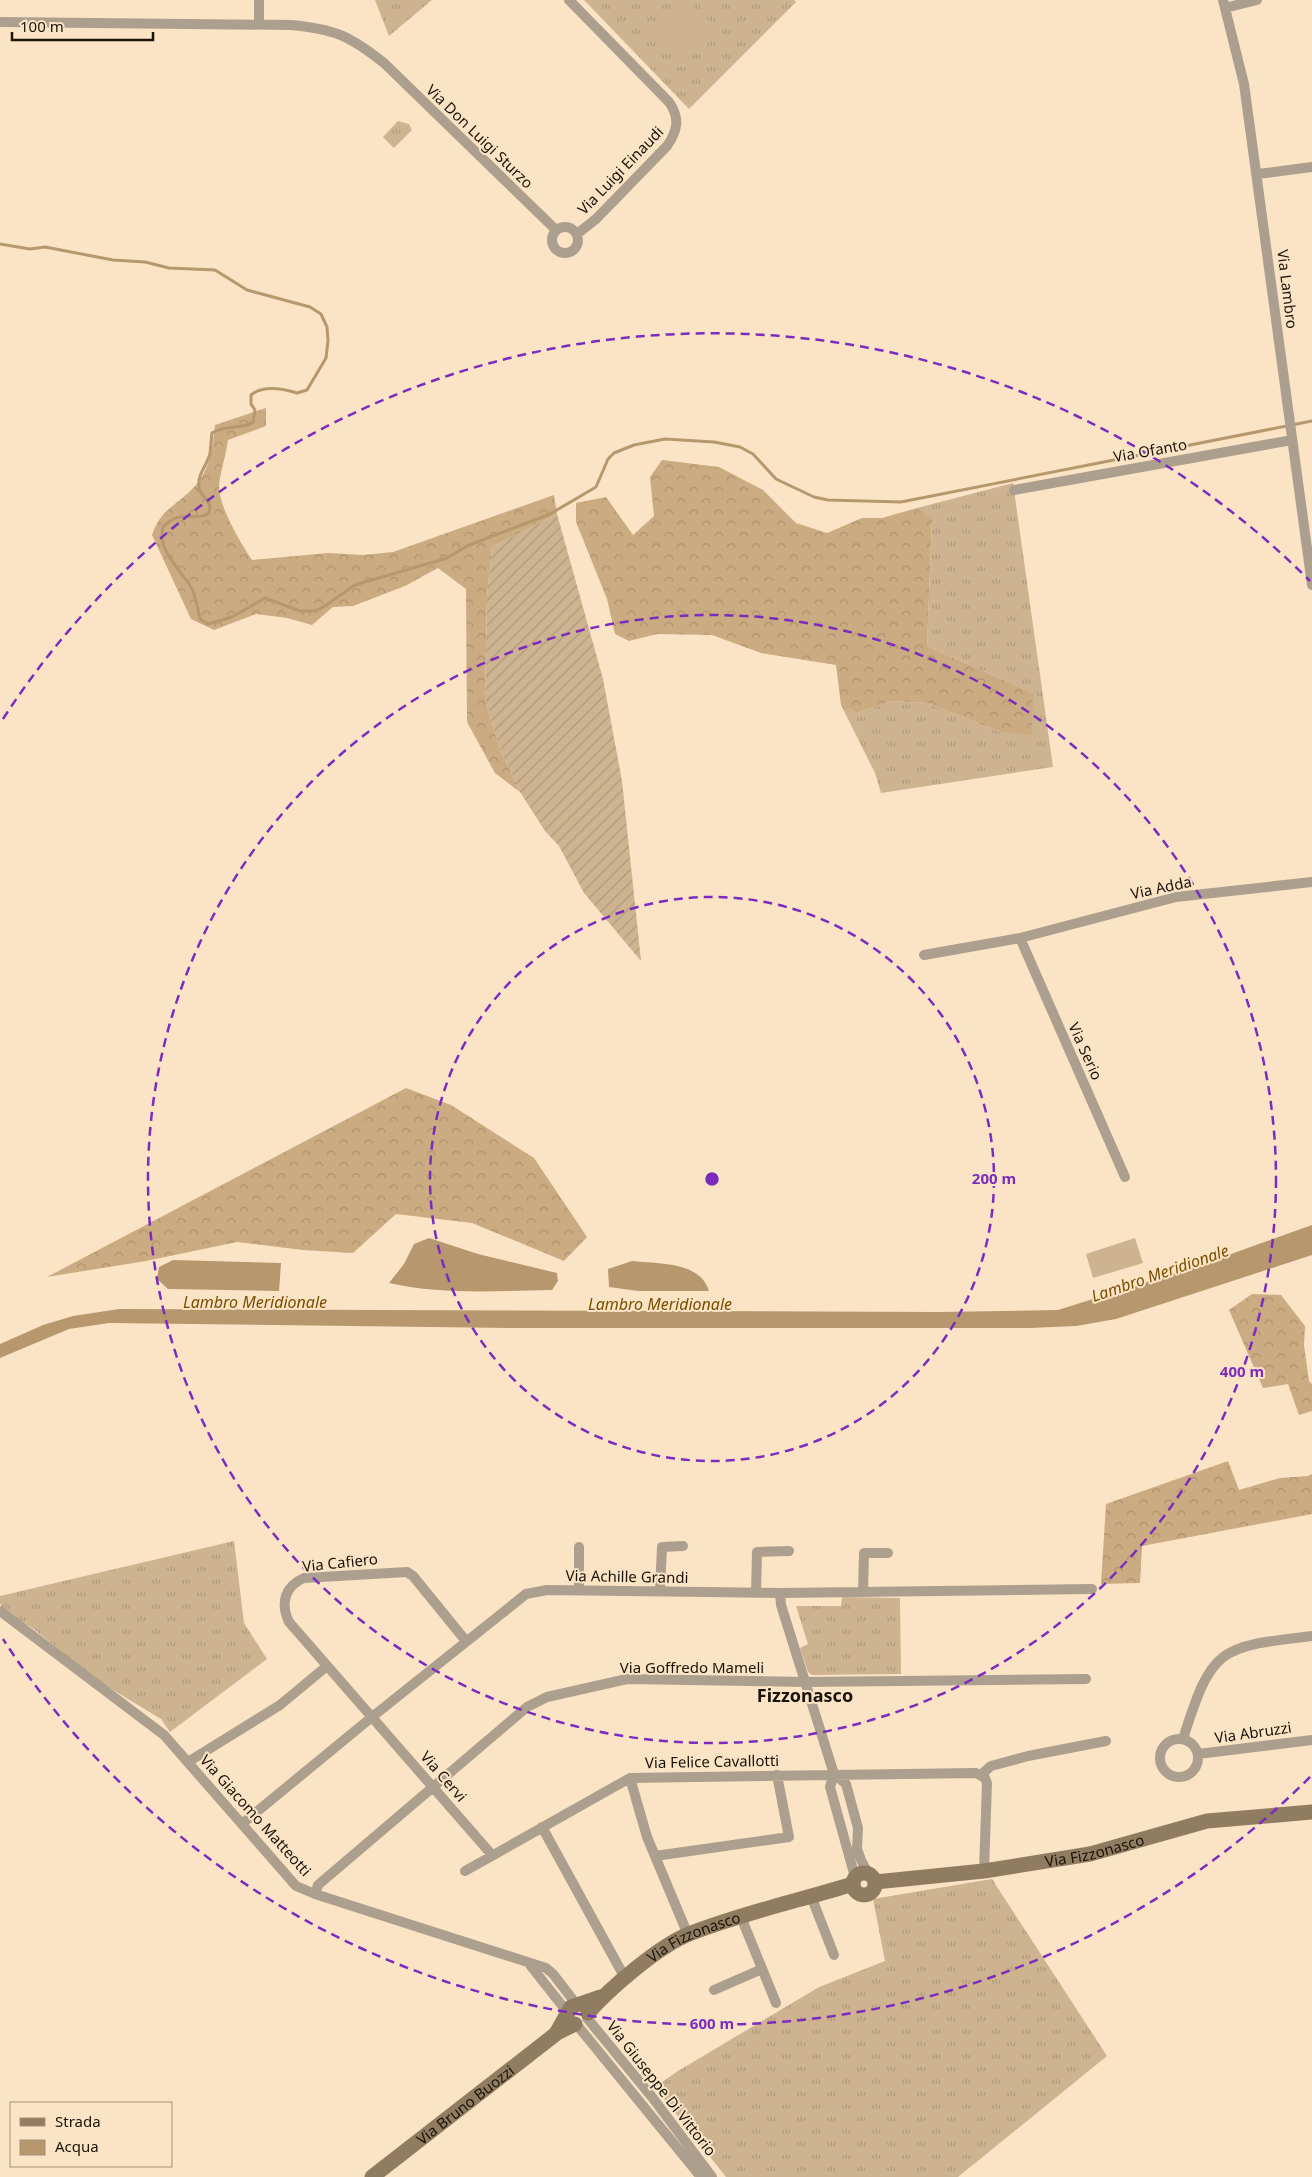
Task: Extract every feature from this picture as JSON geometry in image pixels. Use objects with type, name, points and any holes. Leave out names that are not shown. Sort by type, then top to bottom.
[{"type":"main road","name":"Via Fizzonasco","points":[[578,2015],[625,1978],[688,1935],[863,1879],[984,1871],[1090,1854],[1207,1821],[1312,1812]]},
{"type":"main road","name":"Via Bruno Buozzi","points":[[372,2177],[578,2015]]},
{"type":"street","points":[[259,0],[259,25]]},
{"type":"street","name":"Via Luigi Einaudi","points":[[569,0],[669,102],[678,122],[675,135],[667,146],[596,219],[577,234]]},
{"type":"street","points":[[1224,4],[1256,0]]},
{"type":"street","name":"Via Lambro","points":[[1224,4],[1244,84],[1258,174],[1312,585]]},
{"type":"street","name":"Via Don Luigi Sturzo","points":[[0,22],[259,25],[314,27],[339,34],[358,42],[384,63],[556,230]]},
{"type":"street","points":[[1258,174],[1312,167]]},
{"type":"street","points":[[568,227],[577,234],[576,247],[564,252],[557,250],[553,244],[552,236],[556,230],[568,227]]},
{"type":"street","name":"Via Ofanto","points":[[1014,490],[1292,437]]},
{"type":"street","name":"Via Adda","points":[[924,955],[1020,938],[1176,897],[1312,882]]},
{"type":"street","name":"Via Serio","points":[[1020,938],[1125,1177]]},
{"type":"street","points":[[660,1591],[662,1547],[683,1546]]},
{"type":"street","points":[[578,1590],[579,1547]]},
{"type":"street","points":[[756,1593],[757,1552],[789,1552]]},
{"type":"street","points":[[863,1592],[864,1553],[888,1553]]},
{"type":"street","name":"Via Cafiero","points":[[372,1717],[289,1622],[285,1614],[285,1595],[291,1586],[304,1578],[407,1572],[413,1576],[466,1641]]},
{"type":"street","name":"Via Achille Grandi","points":[[243,1824],[372,1717],[526,1594],[547,1590],[780,1593],[1092,1589]]},
{"type":"street","points":[[780,1593],[781,1605],[834,1774],[846,1784],[858,1828],[857,1849],[863,1879]]},
{"type":"street","name":"Via Giacomo Matteotti","points":[[0,1611],[150,1722],[188,1762],[296,1886],[315,1894],[530,1965],[546,1968],[553,1974],[578,2015]]},
{"type":"street","points":[[1183,1739],[1198,1691],[1216,1662],[1226,1654],[1258,1642],[1312,1636]]},
{"type":"street","points":[[188,1762],[280,1704],[327,1666]]},
{"type":"street","name":"Via Goffredo Mameli","points":[[315,1894],[318,1885],[433,1786],[527,1708],[548,1697],[627,1679],[804,1682],[1086,1679]]},
{"type":"street","name":"Via Cervi","points":[[372,1717],[492,1855]]},
{"type":"street","points":[[1183,1739],[1195,1747],[1198,1754],[1198,1762],[1189,1774],[1175,1777],[1163,1768],[1160,1754],[1168,1742],[1183,1739]]},
{"type":"street","name":"Via Abruzzi","points":[[1198,1754],[1312,1740]]},
{"type":"street","points":[[984,1871],[987,1784],[982,1774],[991,1766],[1028,1756],[1106,1741]]},
{"type":"street","points":[[834,1774],[830,1787],[863,1879]]},
{"type":"street","name":"Via Felice Cavallotti","points":[[465,1871],[630,1778],[834,1774],[982,1774]]},
{"type":"street","points":[[654,1856],[789,1837],[777,1775]]},
{"type":"street","points":[[630,1778],[654,1856],[688,1935]]},
{"type":"street","points":[[542,1827],[625,1978]]},
{"type":"street","points":[[811,1896],[834,1956]]},
{"type":"street","points":[[741,1917],[776,2003]]},
{"type":"street","points":[[714,1990],[762,1969]]},
{"type":"street","name":"Via Giuseppe Di Vittorio","points":[[578,2015],[652,2097],[712,2177]]},
{"type":"street","name":"Via Giuseppe Di Vittorio","points":[[578,2015],[701,2177]]},
{"type":"street","points":[[644,2104],[652,2097]]},
{"type":"green space","points":[[375,0],[432,0],[389,36]]},
{"type":"green space","points":[[584,0],[794,0],[796,2],[689,109]]},
{"type":"green space","points":[[689,2],[710,21],[679,55],[658,36]]},
{"type":"green space","points":[[398,121],[409,124],[412,130],[394,148],[383,137]]},
{"type":"green space","points":[[266,408],[266,426],[228,440],[219,486],[226,514],[252,560],[328,553],[363,555],[393,552],[554,495],[557,514],[492,547],[487,596],[485,700],[500,749],[520,792],[495,773],[467,722],[466,589],[438,568],[405,586],[353,606],[333,607],[312,625],[287,618],[256,614],[214,630],[191,619],[152,535],[165,513],[200,480],[212,449],[215,425]]},
{"type":"green space","points":[[662,460],[719,467],[763,490],[796,523],[827,533],[862,518],[882,518],[917,508],[932,520],[927,646],[1033,693],[1032,735],[1001,732],[927,703],[892,701],[857,713],[841,705],[836,665],[761,653],[712,635],[657,634],[629,641],[615,634],[607,599],[576,522],[576,503],[606,497],[633,535],[654,516],[650,477]]},
{"type":"green space","points":[[1013,483],[1053,767],[881,793],[875,773],[841,705],[857,713],[892,701],[927,703],[1001,732],[1033,693],[927,646],[932,521],[917,508]]},
{"type":"green space","points":[[557,514],[603,679],[622,781],[641,961],[584,893],[559,846],[545,831],[520,792],[500,749],[485,700],[487,596],[492,547]]},
{"type":"green space","points":[[406,1088],[451,1105],[534,1158],[587,1237],[564,1261],[472,1223],[396,1214],[353,1253],[303,1250],[237,1242],[146,1261],[47,1277]]},
{"type":"green space","points":[[1135,1238],[1143,1263],[1093,1278],[1086,1254]]},
{"type":"green space","points":[[1252,1294],[1281,1295],[1305,1326],[1304,1345],[1309,1381],[1312,1384],[1312,1411],[1299,1415],[1288,1384],[1263,1388],[1229,1310]]},
{"type":"green space","points":[[1228,1461],[1239,1490],[1280,1478],[1312,1474],[1312,1514],[1142,1546],[1140,1583],[1101,1584],[1106,1504]]},
{"type":"green space","points":[[234,1541],[244,1623],[267,1659],[170,1732],[161,1719],[95,1679],[35,1630],[3,1609],[0,1603],[0,1596]]},
{"type":"green space","points":[[842,1597],[900,1598],[901,1674],[812,1675],[808,1672],[800,1648],[808,1644],[796,1606],[841,1606]]},
{"type":"green space","points":[[992,1879],[1107,2056],[958,2177],[726,2177],[655,2087],[678,2071],[819,1987],[885,1961],[873,1899]]},
{"type":"water","points":[[1312,1225],[1312,1255],[1116,1319],[1076,1326],[1030,1328],[508,1328],[109,1323],[69,1329],[0,1358],[0,1344],[43,1325],[73,1316],[119,1309],[939,1312],[1058,1310],[1195,1267]]},
{"type":"water","points":[[429,1238],[478,1254],[557,1273],[558,1281],[552,1290],[490,1291],[450,1291],[389,1283],[404,1264],[414,1244]]},
{"type":"water","points":[[173,1260],[281,1263],[279,1291],[168,1289],[157,1279],[159,1267]]},
{"type":"water","points":[[632,1261],[665,1264],[688,1269],[704,1281],[709,1291],[638,1291],[609,1287],[608,1269]]},
{"type":"waterway","points":[[0,244],[30,249],[45,247],[113,260],[145,262],[169,268],[215,270],[247,290],[310,307],[321,314],[327,327],[326,358],[307,390],[297,393],[280,389],[267,389],[251,395],[251,404],[255,410],[253,422],[244,426],[218,430],[212,433],[210,453],[199,482],[200,491],[210,506],[208,514],[176,518],[163,527],[163,544],[171,560],[192,589],[200,619],[208,624],[232,617],[265,598],[300,611],[315,611],[355,585],[447,558],[467,546],[550,514],[596,487],[608,459],[614,453],[634,445],[665,439],[714,442],[740,447],[753,454],[776,479],[814,497],[828,500],[901,502],[1312,421]]},
{"type":"district","name":"Fizzonasco","points":[[805,1695]]},
{"type":"water label","name":"Lambro Meridionale","points":[[1160,1273]]},
{"type":"water label","name":"Lambro Meridionale","points":[[255,1302]]},
{"type":"water label","name":"Lambro Meridionale","points":[[660,1304]]}]
